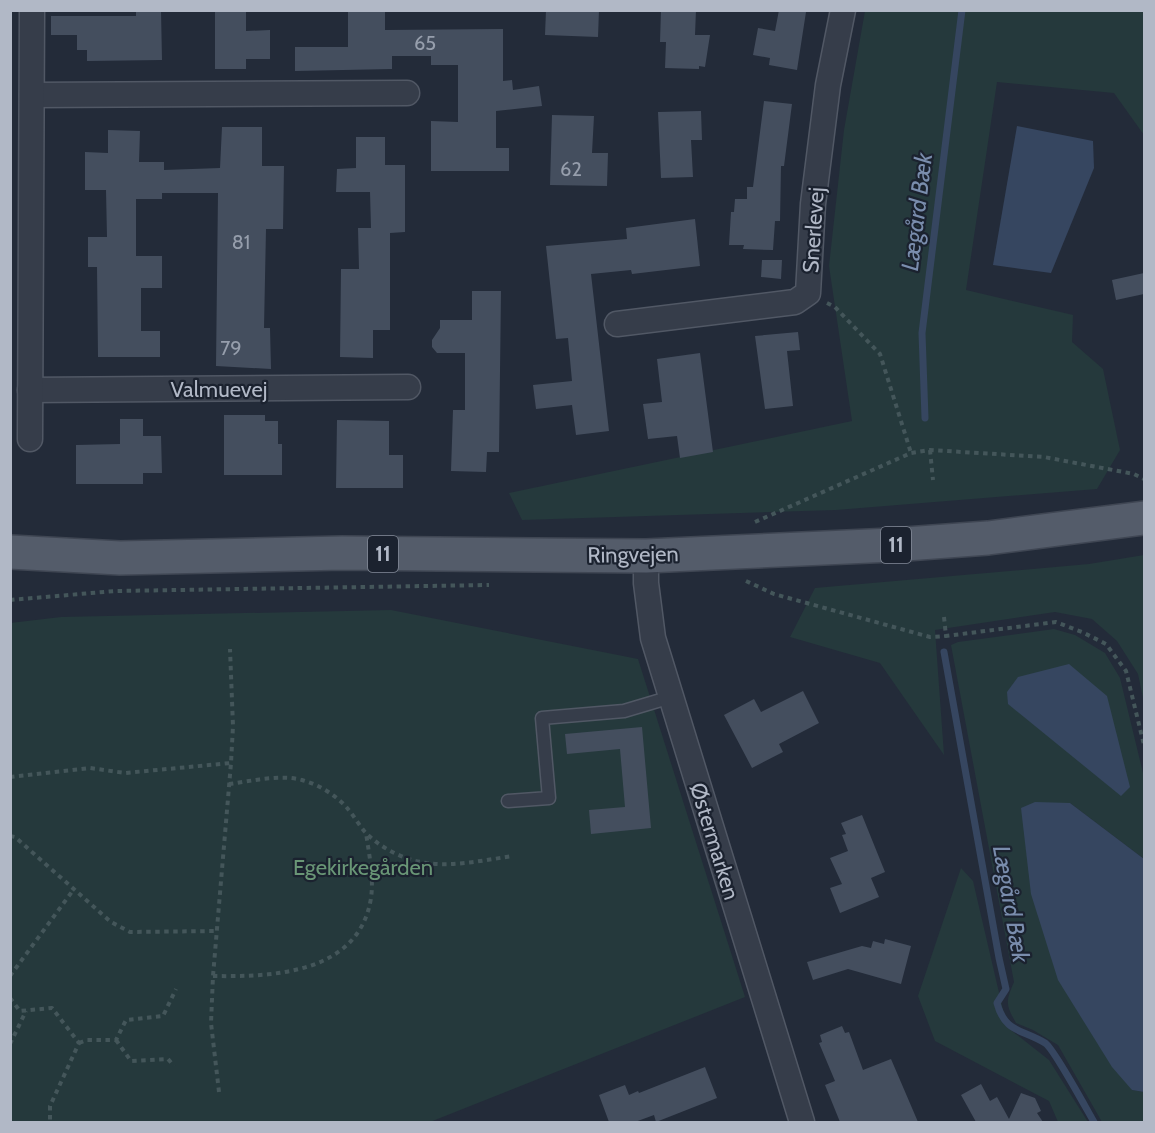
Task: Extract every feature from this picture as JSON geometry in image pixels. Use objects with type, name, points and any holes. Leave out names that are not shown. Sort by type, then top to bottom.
[{"type":"main road","name":"Ringvejen","points":[[10,552],[120,558],[342,553],[646,556],[892,545],[988,538],[1144,518]]},
{"type":"main road","name":"Ringvejen","points":[[10,573],[120,558]]},
{"type":"street","points":[[30,439],[32,10]]},
{"type":"street","name":"Snerlevej","points":[[617,324],[795,302],[808,293],[816,180],[828,85],[843,10]]},
{"type":"street","points":[[32,95],[407,93]]},
{"type":"street","name":"Valmuevej","points":[[30,390],[408,387]]},
{"type":"street","name":"Østermarken","points":[[646,556],[646,583],[653,638],[802,1122]]},
{"type":"lane","points":[[508,801],[549,798],[542,718],[624,711],[671,697]]},
{"type":"path","points":[[808,293],[835,307],[880,354],[911,453]]},
{"type":"path","points":[[930,450],[933,480]]},
{"type":"path","points":[[757,526],[745,526],[911,453],[930,450],[1044,457],[1134,474],[1144,479]]},
{"type":"path","points":[[742,579],[774,594],[930,637],[1056,622],[1082,632],[1106,644],[1126,671],[1144,745]]},
{"type":"path","points":[[10,600],[115,591],[490,585]]},
{"type":"path","points":[[944,617],[946,636]]},
{"type":"path","points":[[219,1092],[211,1023],[233,726],[230,649]]},
{"type":"path","points":[[10,777],[90,768],[125,774],[231,762]]},
{"type":"path","points":[[229,784],[280,779],[301,780],[321,788],[337,797],[366,832],[399,854],[421,862],[467,862],[513,856]]},
{"type":"path","points":[[213,976],[250,977],[304,969],[333,957],[356,936],[364,921],[371,898],[372,874],[366,832]]},
{"type":"path","points":[[10,836],[15,837],[111,922],[130,932],[217,931]]},
{"type":"path","points":[[10,976],[74,889]]},
{"type":"path","points":[[116,1040],[126,1020],[163,1016],[176,988]]},
{"type":"path","points":[[10,998],[20,1011],[52,1008],[79,1043]]},
{"type":"path","points":[[10,1044],[26,1011]]},
{"type":"path","points":[[50,1122],[50,1106],[79,1043],[87,1040],[116,1040]]},
{"type":"path","points":[[116,1040],[131,1062],[168,1059],[174,1066]]},
{"type":"green space","points":[[865,11],[1144,11],[1144,135],[1114,93],[997,82],[966,290],[1073,315],[1072,342],[1103,369],[1120,450],[1097,489],[836,510],[522,520],[509,493],[852,421],[829,266],[844,130]]},
{"type":"green space","points":[[1144,555],[1144,703],[1138,674],[1117,641],[1092,619],[1055,612],[935,630],[944,755],[880,663],[790,637],[815,588],[1089,564]]},
{"type":"green space","name":"Egekirkegården","points":[[391,610],[638,659],[745,997],[430,1122],[11,1122],[10,623],[61,617]]},
{"type":"green space","points":[[1054,629],[1075,635],[1105,653],[1120,678],[1144,777],[1144,859],[1070,803],[1132,1090],[1144,1092],[1144,1122],[1102,1122],[1058,1045],[1016,1023],[1008,1007],[1008,998],[1014,982],[951,645],[958,642]]},
{"type":"green space","points":[[961,868],[973,881],[1007,1027],[1049,1060],[1088,1122],[1058,1122],[1049,1101],[935,1041],[918,996]]},
{"type":"water","points":[[1017,126],[1093,141],[1094,168],[1051,273],[993,265]]},
{"type":"water","points":[[1069,664],[1107,696],[1130,787],[1121,796],[1008,704],[1007,692],[1018,677]]},
{"type":"water","points":[[1035,802],[1070,803],[1144,859],[1144,1092],[1132,1090],[1112,1067],[1058,980],[1031,894],[1021,808]]},
{"type":"building","points":[[136,10],[161,10],[162,60],[87,61],[87,50],[77,50],[77,35],[51,35],[51,16],[136,16]]},
{"type":"building","points":[[215,10],[246,10],[246,31],[270,30],[270,59],[246,59],[246,69],[215,69]]},
{"type":"building","points":[[348,10],[385,10],[385,30],[503,29],[503,81],[512,80],[513,90],[539,86],[542,106],[496,111],[496,148],[509,148],[509,171],[431,171],[431,121],[458,122],[458,65],[431,65],[431,56],[392,56],[392,69],[295,71],[295,47],[348,47]]},
{"type":"building","points":[[546,10],[599,10],[598,37],[545,35]]},
{"type":"building","points":[[661,10],[696,10],[695,35],[710,35],[705,67],[699,66],[699,69],[665,68],[666,42],[660,42]]},
{"type":"building","points":[[779,10],[806,12],[797,70],[769,65],[770,58],[753,55],[758,28],[775,31]]},
{"type":"building","points":[[764,101],[792,104],[784,166],[781,166],[780,221],[775,221],[773,250],[743,249],[744,245],[729,245],[731,212],[734,212],[735,199],[747,199],[747,187],[753,187]]},
{"type":"building","points":[[701,111],[702,140],[691,140],[693,177],[661,178],[658,112]]},
{"type":"building","points":[[552,115],[594,116],[592,153],[608,153],[607,186],[550,185]]},
{"type":"building","points":[[222,127],[262,127],[262,166],[284,166],[283,229],[266,229],[264,328],[270,328],[271,369],[216,366],[218,193],[162,193],[162,199],[136,199],[136,256],[162,256],[162,288],[141,288],[141,331],[160,331],[160,357],[98,357],[97,267],[88,267],[88,237],[107,237],[106,190],[85,190],[85,152],[108,153],[108,130],[140,131],[139,162],[164,162],[164,170],[220,168]]},
{"type":"building","points":[[356,137],[385,137],[385,165],[405,165],[405,232],[390,233],[390,330],[373,330],[373,358],[340,357],[341,269],[359,269],[358,228],[371,228],[370,192],[336,192],[337,169],[356,168]]},
{"type":"building","points":[[695,219],[700,266],[632,274],[631,270],[591,274],[609,431],[576,435],[572,405],[536,409],[533,385],[572,381],[568,338],[556,339],[546,246],[627,239],[626,228]]},
{"type":"building","points":[[762,260],[782,260],[781,279],[761,277]]},
{"type":"building","points":[[1144,273],[1144,294],[1116,300],[1112,280]]},
{"type":"building","points":[[472,291],[501,291],[499,452],[487,452],[486,472],[451,471],[453,410],[465,410],[465,353],[437,353],[432,347],[432,340],[440,328],[440,320],[472,320]]},
{"type":"building","points":[[798,332],[800,350],[787,351],[793,406],[765,409],[755,336]]},
{"type":"building","points":[[700,353],[713,452],[680,458],[677,436],[648,439],[643,404],[662,402],[657,359]]},
{"type":"building","points":[[224,415],[265,415],[265,421],[278,421],[278,444],[282,444],[282,475],[224,475]]},
{"type":"building","points":[[120,419],[143,419],[143,436],[161,436],[162,473],[143,473],[143,484],[76,484],[76,445],[120,444]]},
{"type":"building","points":[[337,420],[389,421],[389,455],[403,455],[403,488],[336,488]]},
{"type":"building","points":[[803,691],[819,723],[779,744],[783,752],[752,768],[724,715],[754,699],[761,712]]},
{"type":"building","points":[[642,727],[651,828],[591,834],[589,810],[625,807],[620,749],[567,754],[565,734]]},
{"type":"building","points":[[862,815],[885,872],[871,878],[879,897],[840,913],[830,888],[842,884],[830,858],[848,851],[842,835],[846,834],[841,823]]},
{"type":"building","points":[[885,939],[911,946],[901,984],[848,969],[813,980],[807,962],[862,946],[871,948],[873,941],[884,944]]},
{"type":"building","points":[[842,1026],[845,1033],[849,1032],[863,1070],[891,1059],[918,1122],[840,1122],[825,1085],[835,1081],[819,1043],[822,1042],[820,1035]]},
{"type":"building","points":[[705,1067],[717,1098],[656,1122],[654,1115],[635,1122],[609,1122],[599,1095],[625,1085],[629,1095],[638,1091],[639,1093]]},
{"type":"building","points":[[981,1084],[990,1101],[997,1097],[1009,1119],[1021,1093],[1035,1098],[1041,1111],[1037,1113],[1043,1122],[976,1122],[961,1095]]},
{"type":"waterway","name":"Lægård Bæk","points":[[925,418],[922,333],[962,10]]},
{"type":"waterway","name":"Lægård Bæk","points":[[944,652],[1006,989],[997,1003],[1000,1013],[1015,1029],[1037,1038],[1049,1047],[1094,1122]]}]
